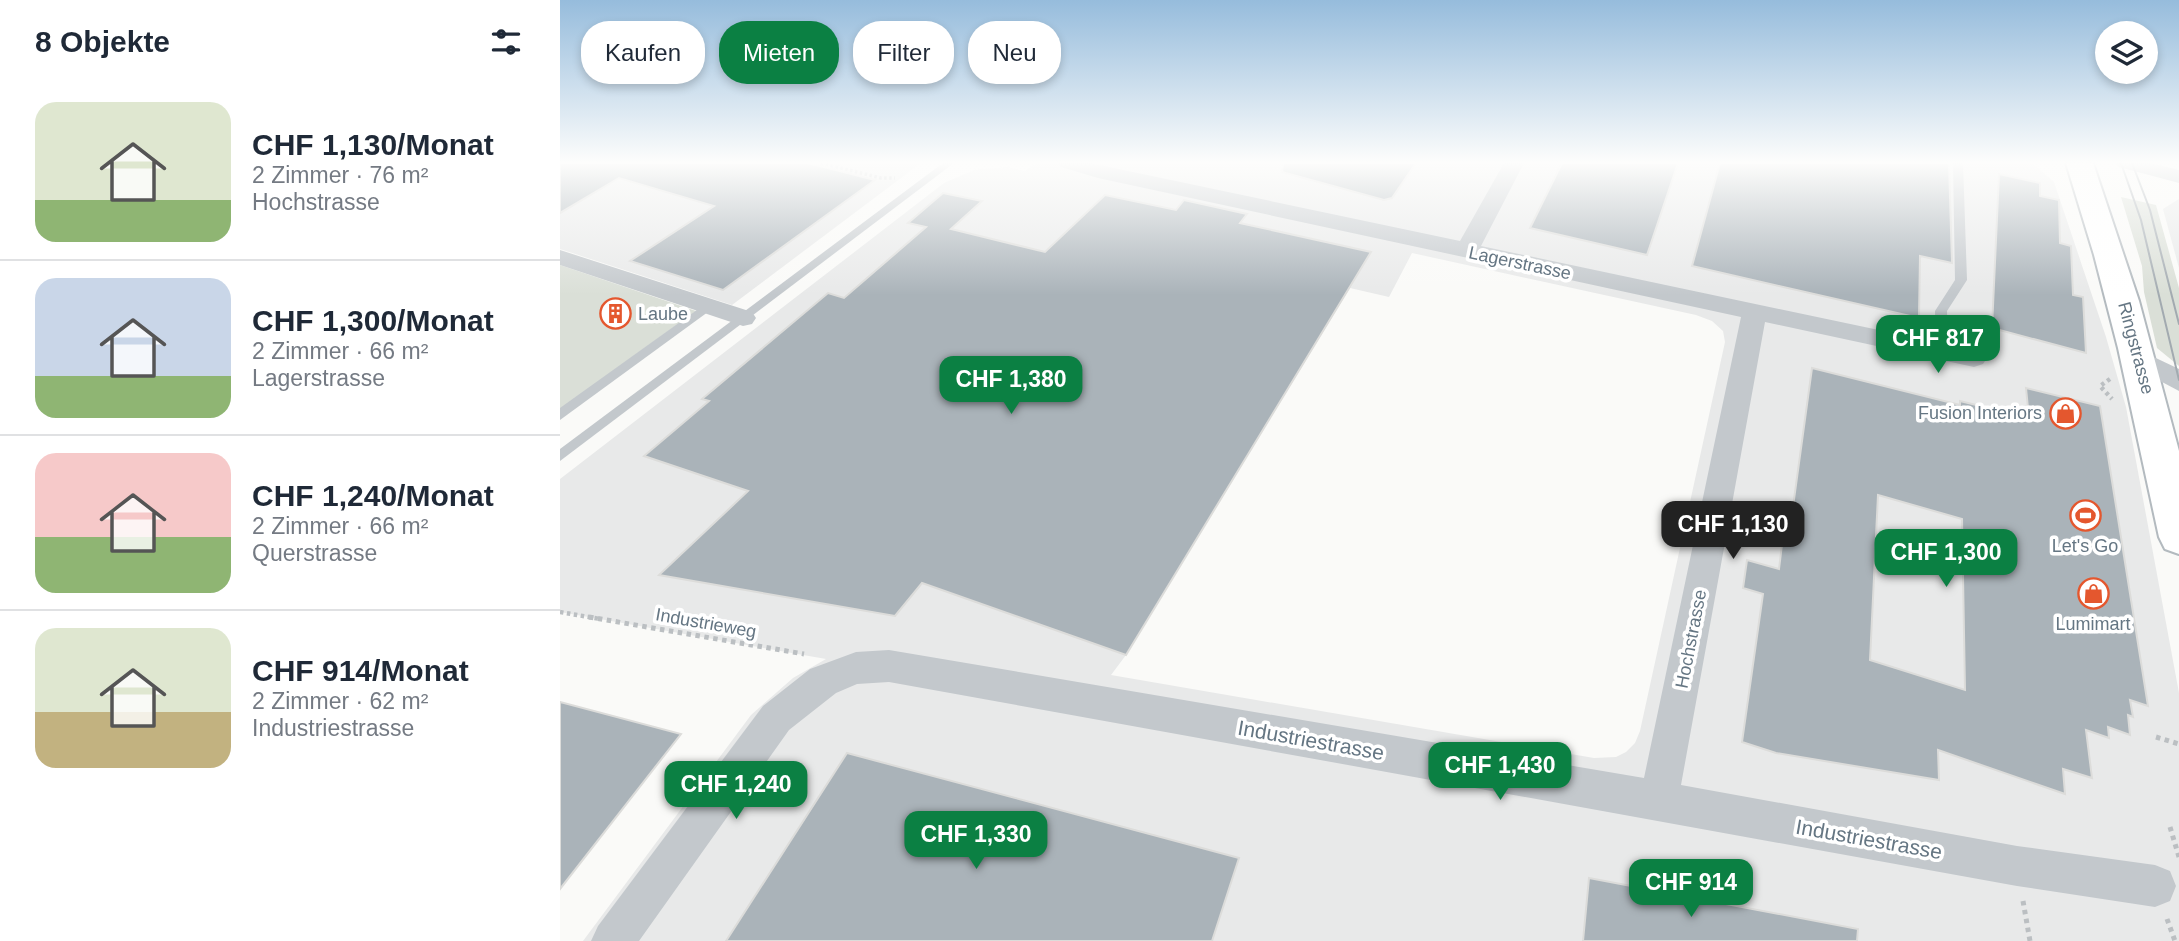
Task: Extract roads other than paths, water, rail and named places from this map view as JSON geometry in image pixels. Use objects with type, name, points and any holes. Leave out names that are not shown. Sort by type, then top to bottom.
[{"type":"main road","name":"Ringstrasse","points":[[2094,207],[2115,269],[2139,359],[2179,537]]},
{"type":"street","name":"Lagerstrasse","points":[[1261,207],[1973,358]]},
{"type":"street","points":[[1466,251],[1490,207]]},
{"type":"street","points":[[560,257],[743,318]]},
{"type":"street","name":"Hochstrasse","points":[[1659,800],[1754,313]]},
{"type":"street","points":[[2139,359],[2179,381]]},
{"type":"street","name":"Industriestrasse","points":[[613,941],[769,726],[805,692],[840,673],[856,668],[889,666],[1659,800],[2017,866],[2155,886]]},
{"type":"lane","points":[[560,456],[891,207]]},
{"type":"lane","points":[[1942,352],[1941,311],[1961,280],[1959,207]]},
{"type":"lane","points":[[560,415],[708,306]]},
{"type":"tram line","points":[[2136,207],[2179,380]]},
{"type":"tram line","points":[[2149,207],[2179,324]]},
{"type":"place","name":"Laube","points":[[615,314]]},
{"type":"place","name":"Fusion Interiors","points":[[2065,413]]},
{"type":"place","name":"Let's Go","points":[[2085,515]]},
{"type":"place","name":"Lumimart","points":[[2093,594]]}]
